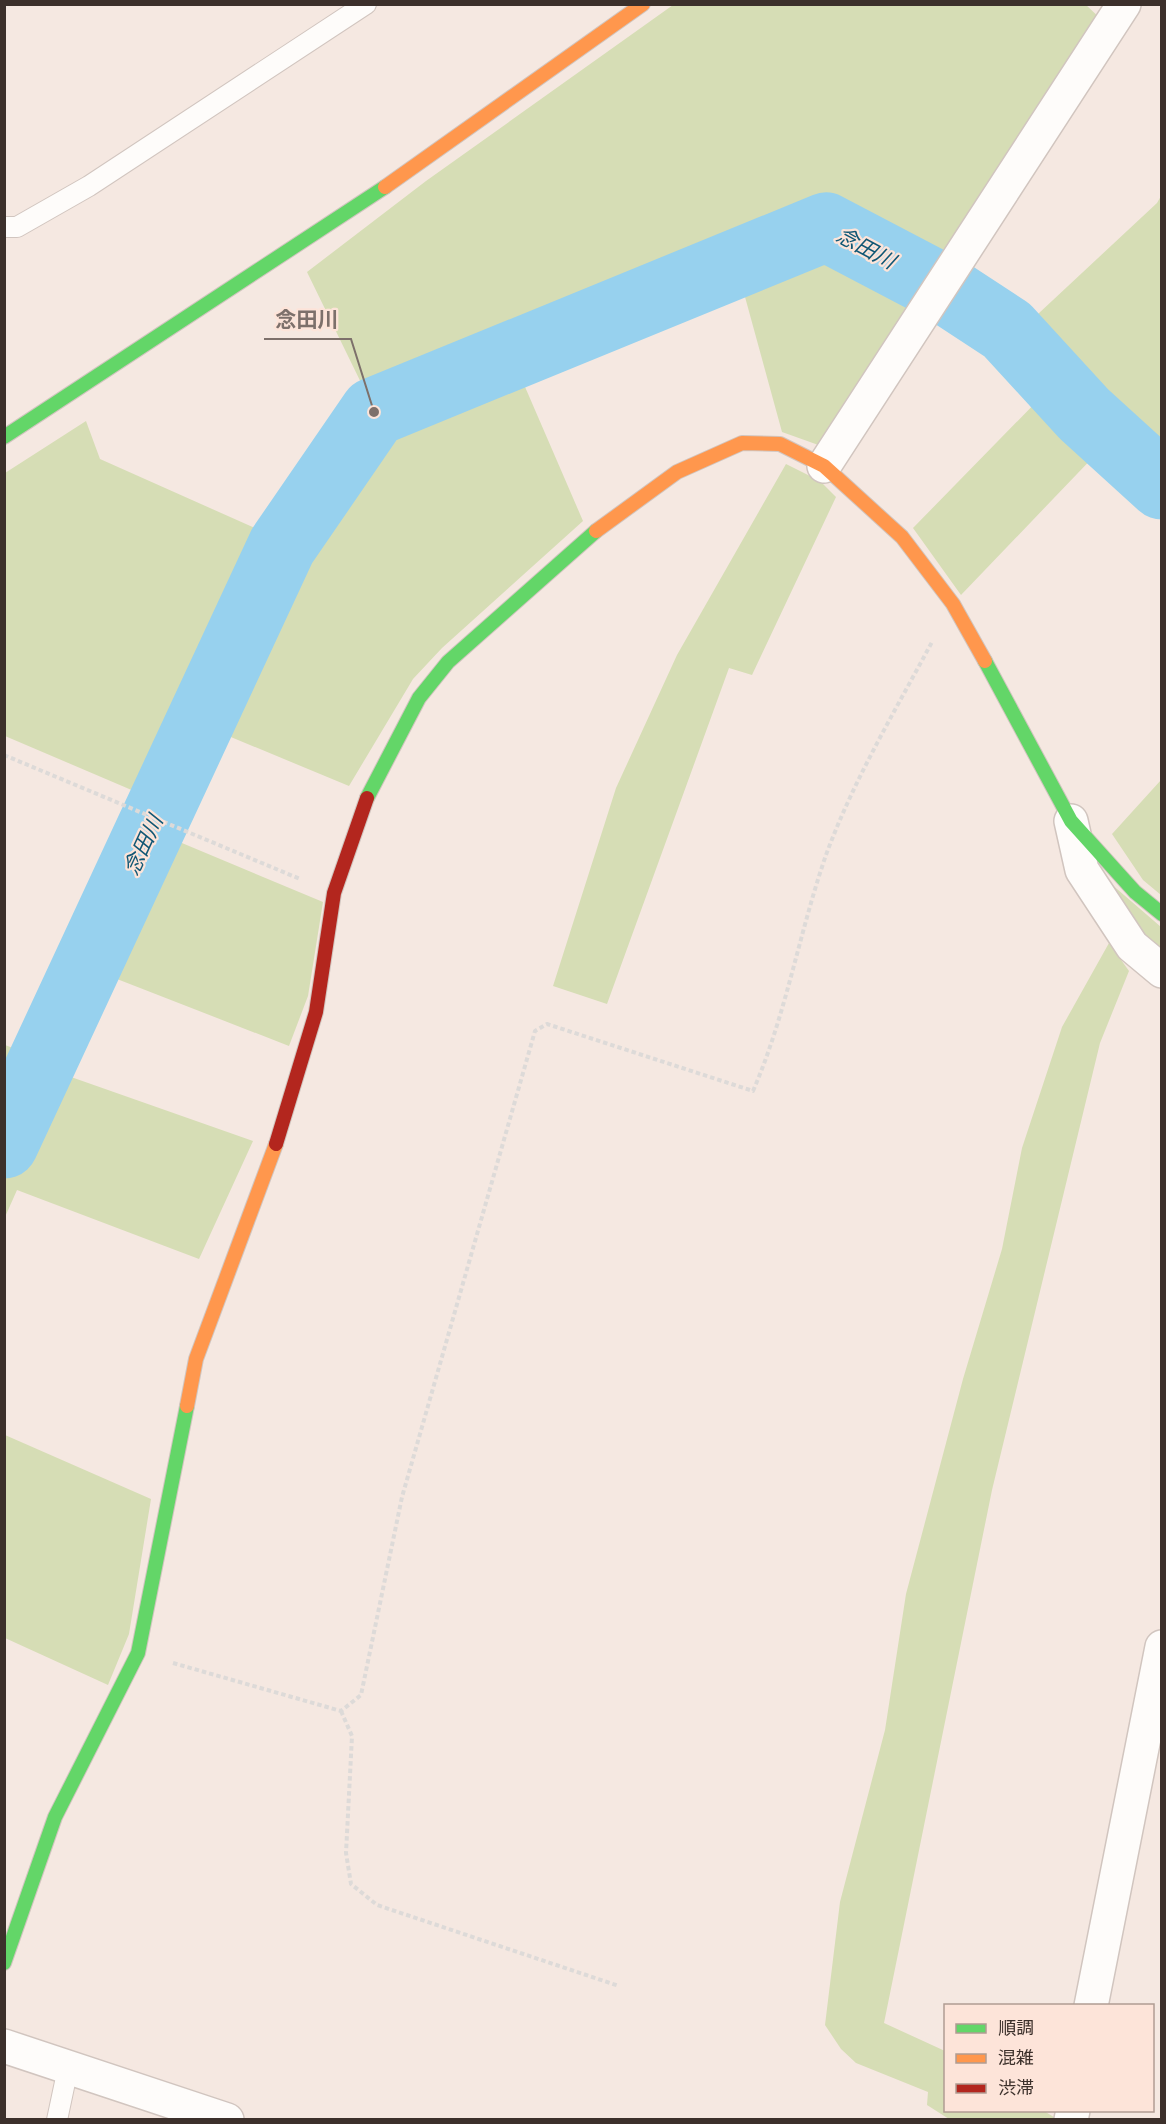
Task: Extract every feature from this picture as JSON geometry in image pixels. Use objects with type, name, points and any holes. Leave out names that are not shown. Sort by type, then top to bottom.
[{"type":"street","points":[[4,437],[411,170],[644,4]]},
{"type":"street","points":[[824,466],[1124,4]]},
{"type":"street","points":[[4,1963],[55,1817],[138,1653],[196,1359],[287,1114],[316,1012],[334,893],[366,800],[419,698],[448,662],[596,531],[677,472],[742,443],[780,444],[824,466],[902,537],[953,604],[1026,734],[1071,821],[1135,892],[1161,914]]},
{"type":"street","points":[[1071,821],[1082,870],[1132,946],[1161,971]]},
{"type":"street","points":[[1091,2004],[1161,1647]]},
{"type":"street","points":[[4,2046],[227,2120]]},
{"type":"lane","points":[[4,227],[17,227],[89,186],[366,4]]},
{"type":"lane","points":[[57,2120],[68,2068]]},
{"type":"path","points":[[341,1711],[361,1695],[402,1497],[535,1031],[547,1024],[753,1091],[770,1052],[826,855],[872,755],[953,604]]},
{"type":"path","points":[[4,756],[334,893]]},
{"type":"path","points":[[138,1653],[341,1711]]},
{"type":"path","points":[[341,1711],[352,1736],[346,1853],[351,1884],[377,1905],[619,1986]]},
{"type":"green space","points":[[1085,4],[1103,21],[942,275],[819,215],[368,397],[307,272],[426,181],[673,5]]},
{"type":"green space","points":[[1161,196],[1161,469],[1094,407],[1023,328],[1157,203]]},
{"type":"green space","points":[[826,239],[931,293],[824,447],[782,432],[739,275]]},
{"type":"green space","points":[[516,366],[583,521],[442,648],[413,679],[349,786],[214,730],[291,549],[380,421]]},
{"type":"green space","points":[[1044,394],[1100,450],[961,595],[913,528]]},
{"type":"green space","points":[[86,421],[100,459],[275,537],[155,800],[5,736],[5,473]]},
{"type":"green space","points":[[786,464],[820,481],[836,497],[752,675],[729,668],[607,1004],[553,986],[616,788],[677,655]]},
{"type":"green space","points":[[1161,780],[1161,895],[1143,880],[1112,834]]},
{"type":"green space","points":[[158,833],[323,902],[308,996],[289,1046],[99,972]]},
{"type":"green space","points":[[1095,870],[1161,927],[1161,960]]},
{"type":"green space","points":[[1109,943],[1129,971],[1100,1043],[992,1490],[884,2023],[944,2051],[944,2112],[1046,2112],[1057,2119],[949,2119],[927,2105],[928,2092],[856,2063],[841,2049],[825,2025],[840,1902],[885,1730],[906,1594],[963,1379],[1002,1249],[1022,1148],[1062,1027]]},
{"type":"green space","points":[[4,1045],[37,1057],[5,1127]]},
{"type":"green space","points":[[54,1071],[253,1141],[199,1259],[17,1190],[5,1217],[5,1180]]},
{"type":"green space","points":[[5,1435],[151,1499],[129,1634],[108,1685],[5,1638]]},
{"type":"waterway","name":"念田川","points":[[4,1144],[282,546],[374,412],[826,227],[946,290],[1007,330],[1084,414],[1162,485]]},
{"type":"traffic: fast","points":[[4,437],[385,187]]},
{"type":"traffic: fast","points":[[367,798],[419,698],[448,662],[596,531]]},
{"type":"traffic: fast","points":[[985,661],[1071,821],[1135,892],[1162,914]]},
{"type":"traffic: fast","points":[[4,1963],[55,1817],[138,1653],[187,1406]]},
{"type":"traffic: slow","points":[[385,187],[643,4]]},
{"type":"traffic: slow","points":[[596,531],[677,472],[742,443],[780,444],[824,466],[902,537],[953,604],[985,661]]},
{"type":"traffic: slow","points":[[187,1406],[196,1359],[276,1144]]},
{"type":"traffic: jam","points":[[276,1144],[316,1012],[334,893],[367,798]]},
{"type":"place","name":"念田川","points":[[374,412]]}]
